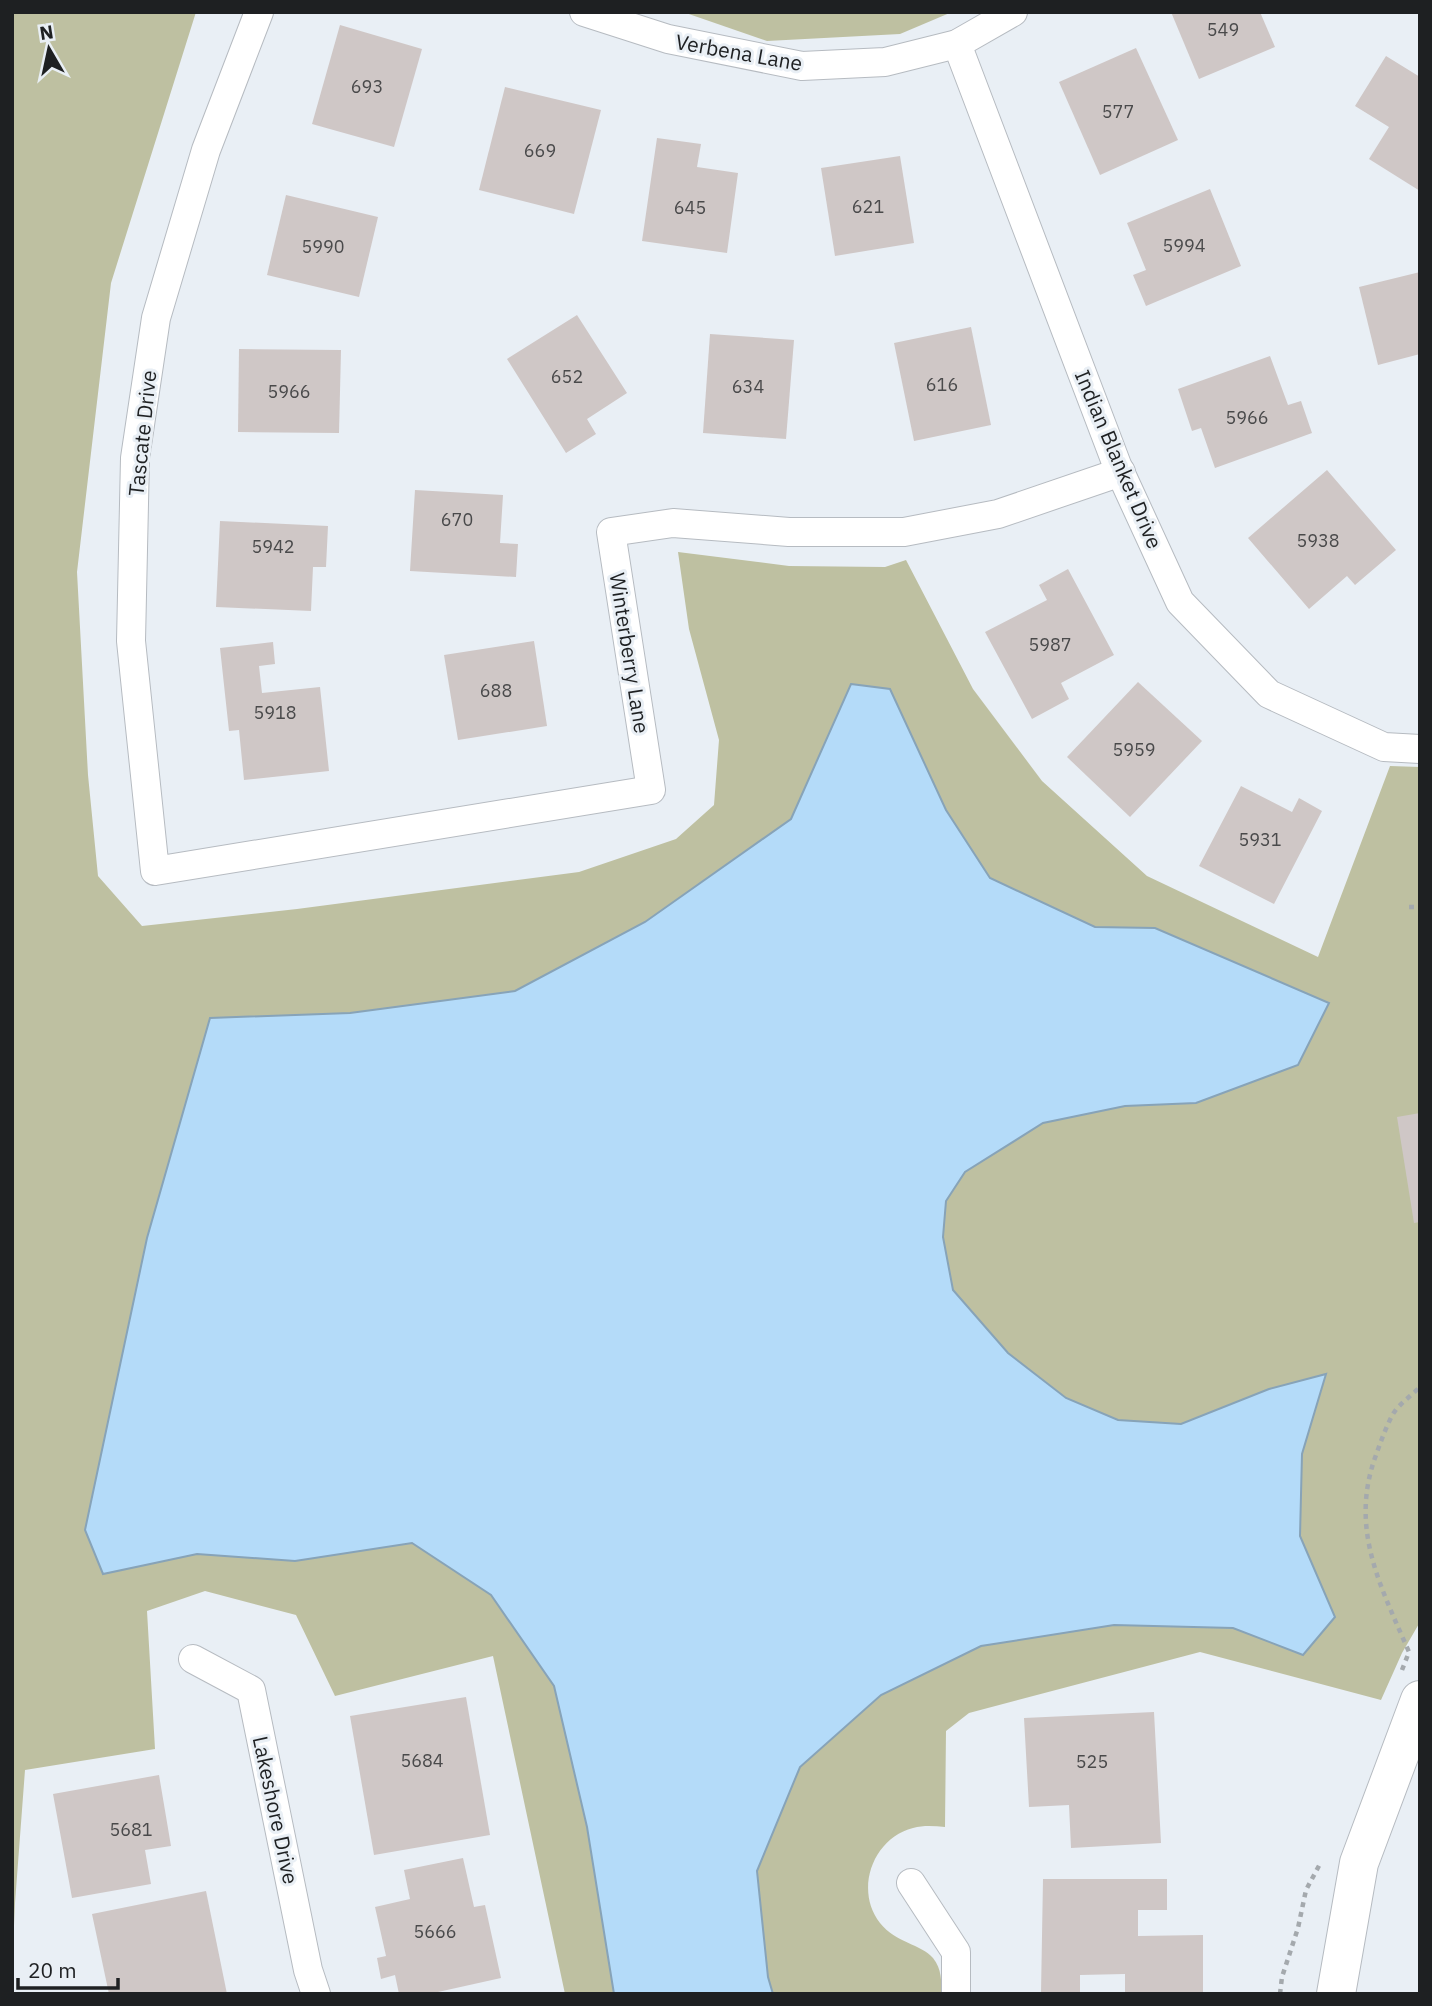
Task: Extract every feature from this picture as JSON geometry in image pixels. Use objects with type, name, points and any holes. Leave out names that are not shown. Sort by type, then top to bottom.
[{"type":"main road","points":[[1336,1994],[1359,1863],[1410,1687]]},
{"type":"street","name":"Tascate Drive","points":[[155,871],[131,641],[135,458],[156,318],[206,150],[259,12]]},
{"type":"street","name":"Verbena Lane","points":[[584,12],[668,39],[802,66],[886,62],[957,44],[1013,12]]},
{"type":"street","name":"Indian Blanket Drive","points":[[957,44],[1121,472],[1180,602],[1269,694],[1384,747],[1420,749]]},
{"type":"street","name":"Winterberry Lane","points":[[155,871],[651,790],[611,533],[673,523],[789,532],[904,532],[998,514],[1121,472]]},
{"type":"street","name":"Lakeshore Drive","points":[[192,1659],[251,1690],[316,1994]]},
{"type":"street","points":[[911,1883],[956,1952],[956,1994]]},
{"type":"path","points":[[1409,907],[1420,907]]},
{"type":"path","points":[[1410,1687],[1409,1652],[1378,1580],[1369,1548],[1364,1508],[1371,1469],[1394,1412],[1420,1388]]},
{"type":"path","points":[[1280,1994],[1282,1977],[1298,1928],[1306,1890],[1322,1859]]},
{"type":"green space","points":[[12,12],[196,12],[111,283],[77,572],[88,775],[98,876],[142,926],[297,909],[579,872],[676,839],[714,805],[719,740],[689,629],[678,552],[789,566],[885,567],[906,560],[973,689],[1042,781],[1147,876],[1318,957],[1390,766],[1420,767],[1420,1622],[1402,1653],[1381,1700],[1200,1652],[969,1713],[946,1731],[945,1827],[913,1828],[887,1842],[878,1854],[868,1881],[872,1910],[880,1923],[893,1935],[922,1949],[933,1958],[940,1971],[942,1994],[565,1994],[493,1656],[335,1696],[296,1615],[205,1591],[147,1611],[155,1749],[25,1770],[12,1971]]},
{"type":"green space","points":[[683,12],[952,12],[900,34],[767,41]]},
{"type":"water","points":[[851,684],[890,689],[946,810],[990,878],[1095,927],[1155,928],[1329,1003],[1298,1065],[1196,1103],[1125,1106],[1043,1123],[965,1172],[946,1201],[943,1237],[953,1290],[1008,1353],[1066,1398],[1118,1420],[1181,1424],[1269,1389],[1326,1374],[1302,1454],[1300,1536],[1335,1617],[1303,1655],[1233,1628],[1114,1625],[981,1646],[881,1695],[800,1767],[757,1871],[768,1977],[773,1994],[614,1994],[587,1827],[554,1686],[491,1595],[412,1543],[295,1561],[197,1554],[103,1574],[85,1530],[147,1238],[210,1018],[350,1013],[515,991],[645,922],[791,819]]},
{"type":"building","points":[[1171,12],[1260,12],[1275,47],[1199,79]]},
{"type":"building","points":[[340,25],[422,49],[394,147],[312,124]]},
{"type":"building","points":[[1136,48],[1178,140],[1100,175],[1059,82]]},
{"type":"building","points":[[1386,56],[1420,77],[1420,191],[1369,159],[1389,127],[1355,106]]},
{"type":"building","points":[[505,87],[601,110],[574,214],[479,190]]},
{"type":"building","points":[[657,138],[701,144],[697,167],[738,173],[727,253],[642,241]]},
{"type":"building","points":[[900,156],[914,243],[835,256],[821,168]]},
{"type":"building","points":[[1210,189],[1241,266],[1146,306],[1133,275],[1146,270],[1127,223]]},
{"type":"building","points":[[286,195],[378,217],[359,297],[267,275]]},
{"type":"building","points":[[1420,272],[1420,354],[1378,365],[1359,287]]},
{"type":"building","points":[[577,315],[627,393],[587,419],[596,434],[566,453],[507,359]]},
{"type":"building","points":[[971,327],[991,425],[914,441],[894,343]]},
{"type":"building","points":[[710,334],[794,340],[786,439],[703,433]]},
{"type":"building","points":[[239,349],[341,350],[339,433],[238,432]]},
{"type":"building","points":[[1270,356],[1288,405],[1301,401],[1312,433],[1215,468],[1201,428],[1192,431],[1178,389]]},
{"type":"building","points":[[1327,470],[1396,550],[1355,585],[1347,576],[1309,609],[1248,538]]},
{"type":"building","points":[[415,490],[503,495],[500,543],[518,544],[516,577],[410,571]]},
{"type":"building","points":[[220,521],[328,526],[326,567],[313,567],[311,611],[216,607]]},
{"type":"building","points":[[1068,569],[1114,655],[1061,683],[1069,699],[1032,719],[985,632],[1047,600],[1039,585]]},
{"type":"building","points":[[534,641],[547,726],[458,740],[444,655]]},
{"type":"building","points":[[273,642],[275,664],[259,666],[262,693],[320,687],[329,771],[244,780],[239,730],[229,731],[220,648]]},
{"type":"building","points":[[1138,682],[1202,741],[1130,817],[1067,757]]},
{"type":"building","points":[[1241,786],[1292,812],[1299,798],[1322,811],[1274,904],[1199,866]]},
{"type":"building","points":[[1420,1113],[1420,1222],[1414,1223],[1397,1117]]},
{"type":"building","points":[[466,1697],[490,1835],[374,1855],[350,1716]]},
{"type":"building","points":[[1154,1712],[1161,1843],[1071,1848],[1069,1805],[1029,1807],[1024,1718]]},
{"type":"building","points":[[159,1775],[171,1846],[145,1850],[151,1884],[72,1898],[53,1794]]},
{"type":"building","points":[[463,1858],[474,1907],[485,1905],[501,1978],[429,1994],[399,1994],[395,1975],[381,1979],[377,1958],[386,1956],[375,1907],[410,1899],[404,1870]]},
{"type":"building","points":[[1043,1879],[1167,1879],[1167,1910],[1138,1910],[1138,1936],[1203,1935],[1203,1994],[1125,1994],[1125,1974],[1080,1975],[1080,1993],[1041,1993]]},
{"type":"building","points":[[206,1891],[227,1994],[109,1994],[92,1914]]}]
